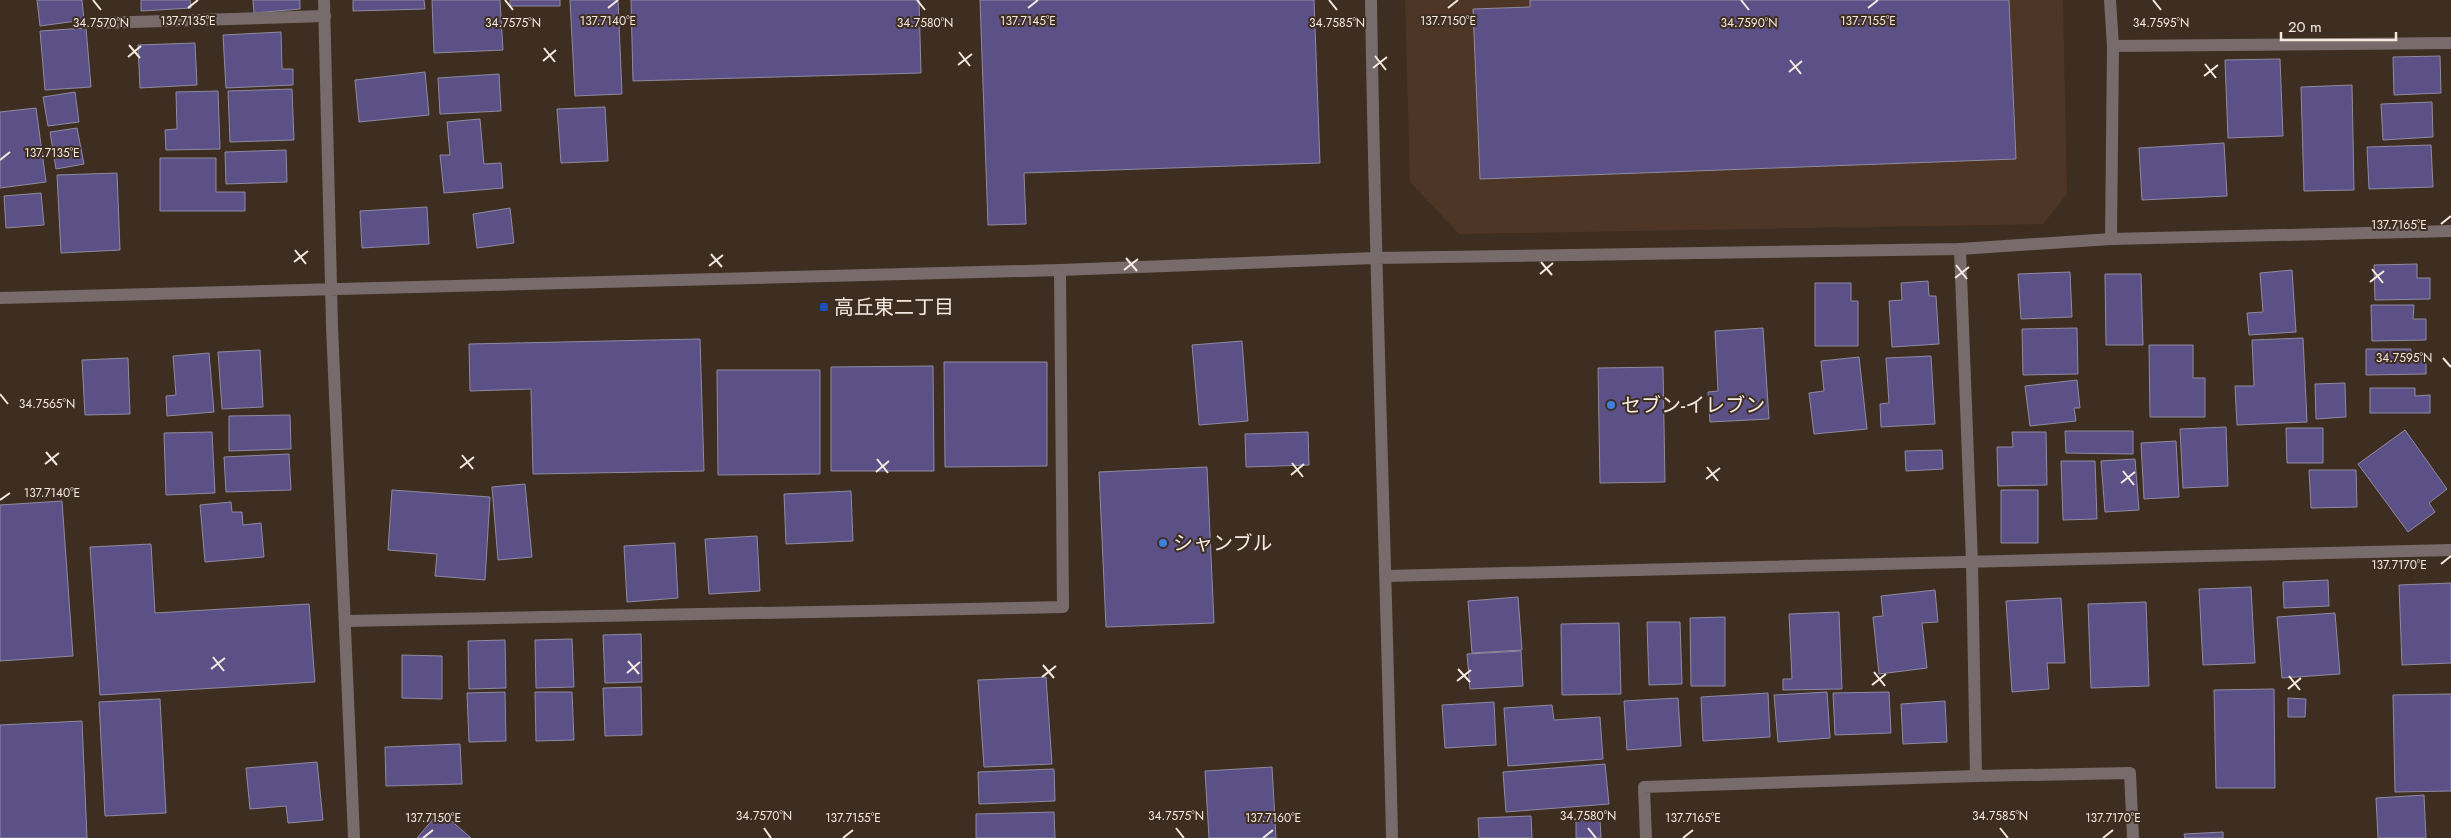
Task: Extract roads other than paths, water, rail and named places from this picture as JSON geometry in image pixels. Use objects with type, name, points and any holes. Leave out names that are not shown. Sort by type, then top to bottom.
[{"type":"street","points":[[324,0],[332,290],[354,838]]},
{"type":"street","points":[[1371,0],[1375,258],[1386,576],[1392,838]]},
{"type":"street","points":[[2110,0],[2112,46],[2111,239]]},
{"type":"street","points":[[99,23],[325,16]]},
{"type":"street","points":[[2112,46],[2451,43]]},
{"type":"street","points":[[0,298],[1060,270],[1375,258],[1960,249],[2111,239],[2451,231]]},
{"type":"street","points":[[1960,249],[1972,562],[1976,776]]},
{"type":"street","points":[[346,621],[1064,607],[1060,270]]},
{"type":"street","points":[[1386,576],[2451,550]]},
{"type":"street","points":[[1646,838],[1644,787],[2130,773],[2133,838]]},
{"type":"place","name":"高丘東二丁目","points":[[824,307]]},
{"type":"place","name":"セブン-イレブン","points":[[1611,405]]},
{"type":"place","name":"シャンブル","points":[[1163,543]]}]
